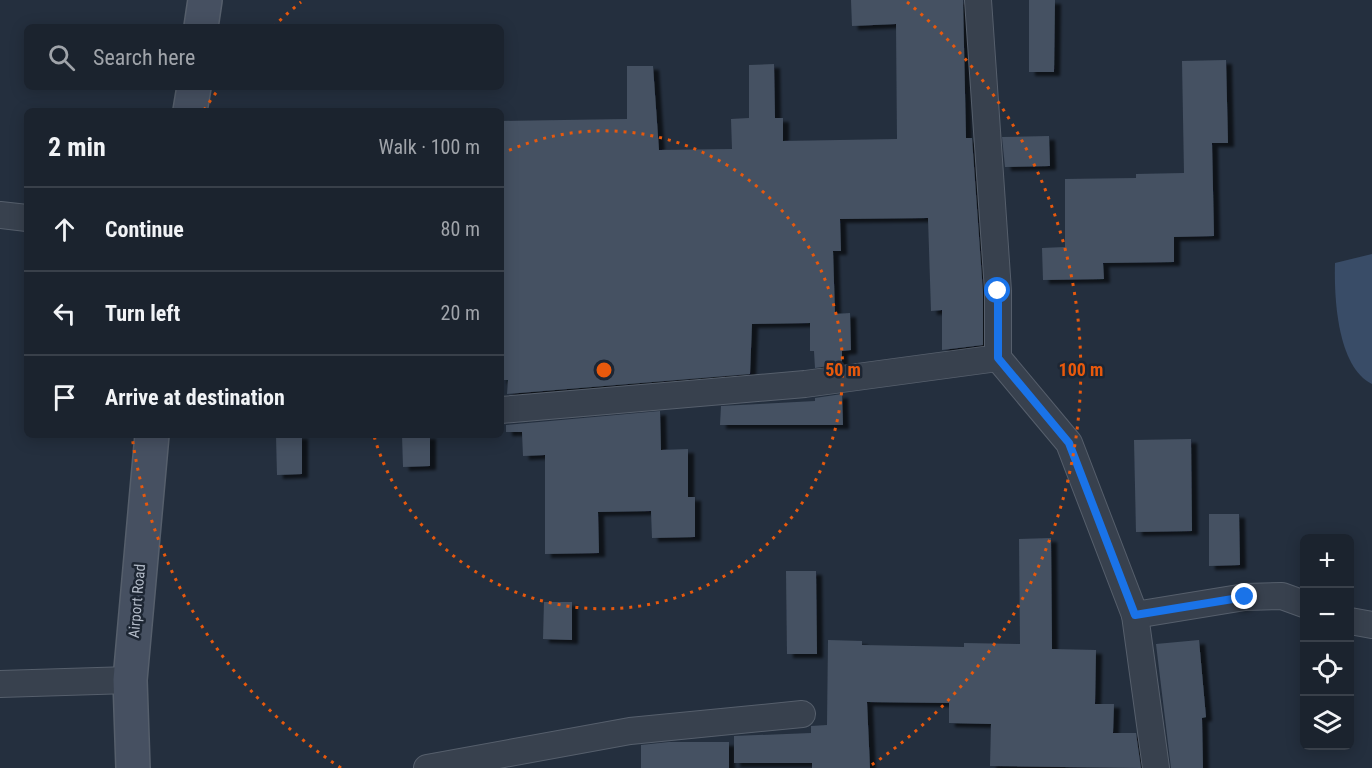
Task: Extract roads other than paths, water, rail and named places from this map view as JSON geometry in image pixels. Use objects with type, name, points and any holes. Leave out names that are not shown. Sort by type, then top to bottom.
[{"type":"main road","points":[[201,24],[205,0]]},
{"type":"main road","points":[[190,108],[194,90]]},
{"type":"main road","name":"Airport Road","points":[[133,768],[130,680],[152,438]]},
{"type":"street","points":[[978,0],[998,291],[998,358],[1069,443],[1135,615],[1156,768]]},
{"type":"street","points":[[0,215],[24,218]]},
{"type":"street","points":[[504,410],[805,384],[998,358]]},
{"type":"street","points":[[1135,615],[1245,597],[1282,596],[1300,602]]},
{"type":"street","points":[[1354,622],[1372,625]]},
{"type":"street","points":[[0,684],[130,680]]},
{"type":"street","points":[[427,768],[630,730],[802,714]]},
{"type":"water","points":[[1372,254],[1372,384],[1360,375],[1351,363],[1345,347],[1337,312],[1335,263]]}]
